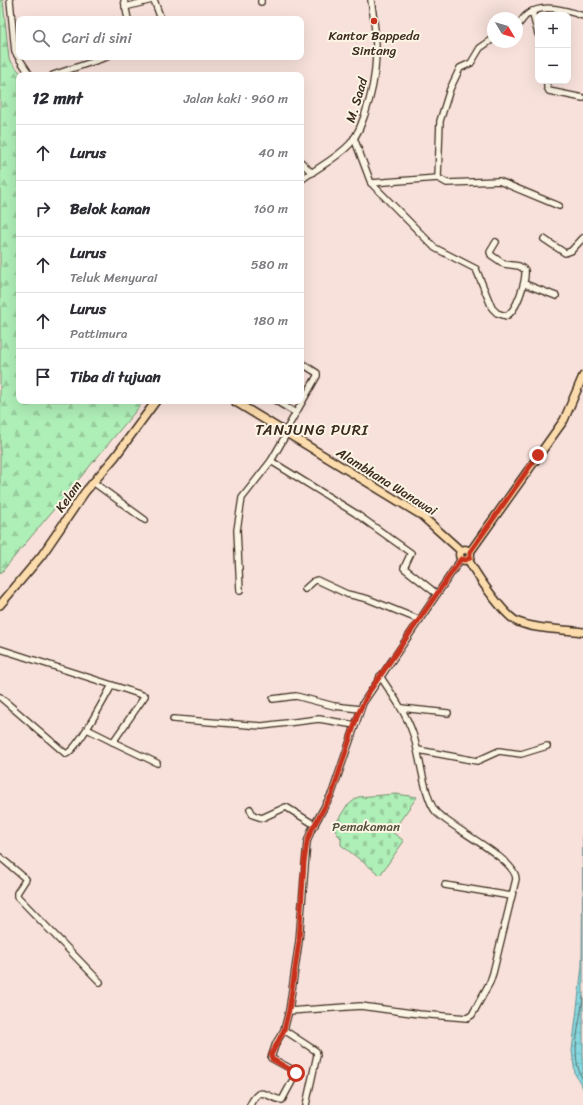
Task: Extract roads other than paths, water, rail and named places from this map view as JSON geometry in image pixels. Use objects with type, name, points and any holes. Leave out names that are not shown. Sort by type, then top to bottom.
[{"type":"main road","points":[[583,376],[564,420],[466,557],[508,615],[518,622],[583,632]]},
{"type":"main road","name":"Kelam","points":[[0,605],[42,555],[93,482],[115,457],[154,404]]},
{"type":"main road","name":"Alambhana Wanawai","points":[[239,404],[421,515],[461,551],[467,550],[466,557]]},
{"type":"street","points":[[10,0],[16,54]]},
{"type":"street","points":[[124,0],[127,16]]},
{"type":"street","points":[[125,7],[153,0],[161,16]]},
{"type":"street","name":"M. Saad","points":[[304,178],[342,150],[354,138],[360,129],[375,79],[377,43],[371,0]]},
{"type":"street","points":[[523,18],[532,12],[551,8],[583,16]]},
{"type":"street","points":[[532,12],[535,23]]},
{"type":"street","points":[[438,178],[440,121],[450,89],[460,68],[471,63],[480,48],[487,43]]},
{"type":"street","points":[[20,60],[28,72]]},
{"type":"street","points":[[62,72],[98,60]]},
{"type":"street","points":[[547,84],[550,91],[583,98]]},
{"type":"street","points":[[354,138],[371,183],[435,248],[476,269],[492,308],[497,313],[504,316],[509,314],[525,284],[524,268],[504,264],[490,254],[496,242]]},
{"type":"street","points":[[304,165],[312,173]]},
{"type":"street","points":[[371,183],[438,178],[447,183],[497,181],[559,206]]},
{"type":"street","points":[[544,238],[565,253],[571,251],[583,238]]},
{"type":"street","points":[[525,284],[556,296]]},
{"type":"street","points":[[304,366],[318,374],[304,399]]},
{"type":"street","points":[[281,404],[296,413]]},
{"type":"street","points":[[240,591],[237,530],[240,508],[245,493],[271,462],[301,404]]},
{"type":"street","points":[[271,462],[355,513],[411,553],[404,568],[437,594]]},
{"type":"street","points":[[93,482],[145,520]]},
{"type":"street","points":[[250,1105],[257,1094],[262,1092],[279,1100],[284,1098],[296,1074],[295,1071],[271,1058],[276,1043],[284,1030],[289,1010],[299,941],[305,851],[308,836],[332,794],[360,709],[380,676],[437,594],[466,557]]},
{"type":"street","points":[[305,589],[317,580],[348,594],[368,599],[420,620]]},
{"type":"street","points":[[0,649],[144,696],[114,742]]},
{"type":"street","points":[[289,1010],[361,1006],[418,1014],[467,1018],[472,1014],[490,982],[516,879],[515,871],[505,861],[444,819],[433,808],[418,750],[409,724],[401,708],[380,676]]},
{"type":"street","points":[[0,697],[66,754],[72,750],[87,729],[112,685]]},
{"type":"street","points":[[273,699],[296,696],[334,706],[360,709]]},
{"type":"street","points":[[401,708],[448,713]]},
{"type":"street","points":[[173,719],[262,726],[319,719],[355,725]]},
{"type":"street","points":[[87,729],[157,763]]},
{"type":"street","points":[[418,750],[477,761],[499,751],[521,754],[547,746]]},
{"type":"street","points":[[250,809],[253,815],[262,818],[286,807],[315,825]]},
{"type":"street","points":[[0,857],[26,879],[17,893],[17,896],[100,982]]},
{"type":"street","points":[[445,885],[511,896]]},
{"type":"street","points":[[284,1030],[316,1051],[317,1055],[306,1105]]},
{"type":"water","points":[[583,817],[583,1088],[575,1074],[572,1051],[582,966]]},
{"type":"place","name":"Kantor Bappeda Sintang","points":[[374,21]]},
{"type":"district","name":"TANJUNG PURI","points":[[312,430]]},
{"type":"park label","name":"Pemakaman","points":[[366,826]]}]
